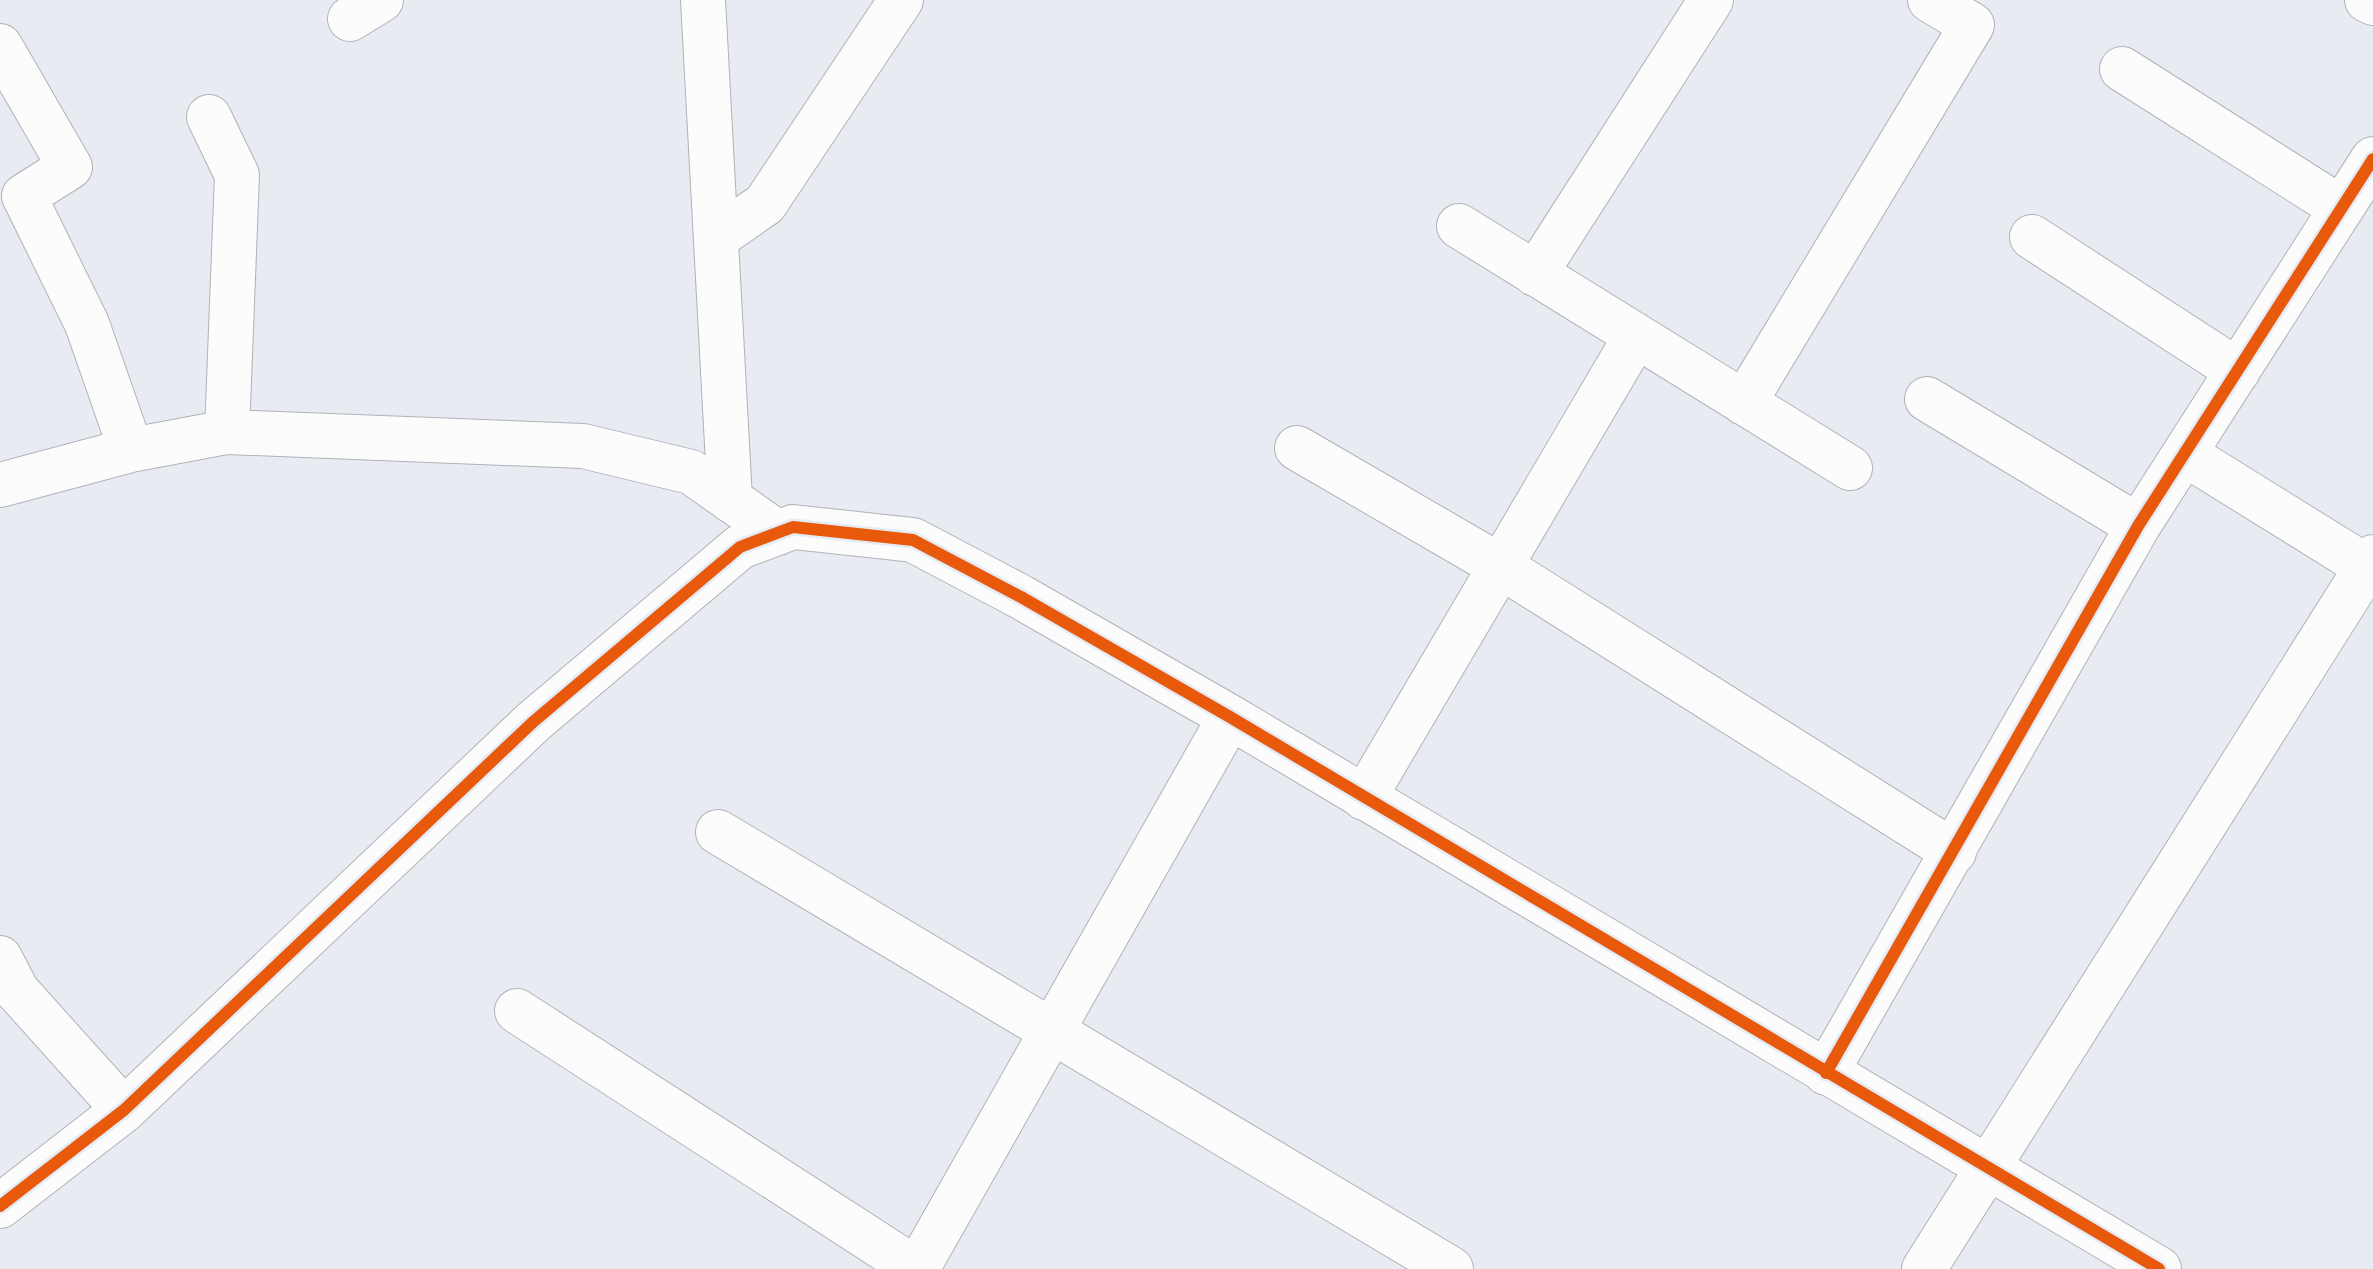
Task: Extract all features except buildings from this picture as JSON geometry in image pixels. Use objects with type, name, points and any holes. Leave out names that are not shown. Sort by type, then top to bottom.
[{"type":"street","points":[[703,0],[730,500]]},
{"type":"street","points":[[716,238],[765,204],[901,0]]},
{"type":"street","points":[[1535,274],[1711,0]]},
{"type":"street","points":[[1744,403],[1972,25],[1930,0]]},
{"type":"street","points":[[2367,0],[2373,3]]},
{"type":"street","points":[[0,46],[70,167],[24,196],[87,324],[131,450]]},
{"type":"street","points":[[2122,69],[2341,208]]},
{"type":"street","points":[[209,117],[237,175],[227,432]]},
{"type":"street","points":[[1826,1073],[2138,526],[2373,159]]},
{"type":"street","points":[[1459,226],[1850,468]]},
{"type":"street","points":[[2032,237],[2238,371]]},
{"type":"street","points":[[1364,798],[1636,336]]},
{"type":"street","points":[[1927,399],[2138,526]]},
{"type":"street","points":[[0,485],[131,450],[227,432],[583,446],[691,472],[778,533]]},
{"type":"street","points":[[1297,448],[1500,566],[1954,852]]},
{"type":"street","points":[[1924,1269],[1990,1169],[2370,562],[2185,454]]},
{"type":"street","points":[[0,1206],[124,1110],[533,722],[740,547],[793,527],[830,528],[913,540],[1021,597],[1230,717],[2159,1269]]},
{"type":"street","points":[[517,1011],[917,1269],[1050,1028],[1230,717]]},
{"type":"street","points":[[718,832],[1451,1269]]},
{"type":"street","points":[[0,958],[17,991],[124,1110]]},
{"type":"cycle path","points":[[1826,1073],[2138,526],[2373,159]]},
{"type":"cycle path","points":[[0,1206],[124,1110],[533,722],[740,547],[793,527],[913,540],[1021,597],[1230,717],[2159,1269]]}]
